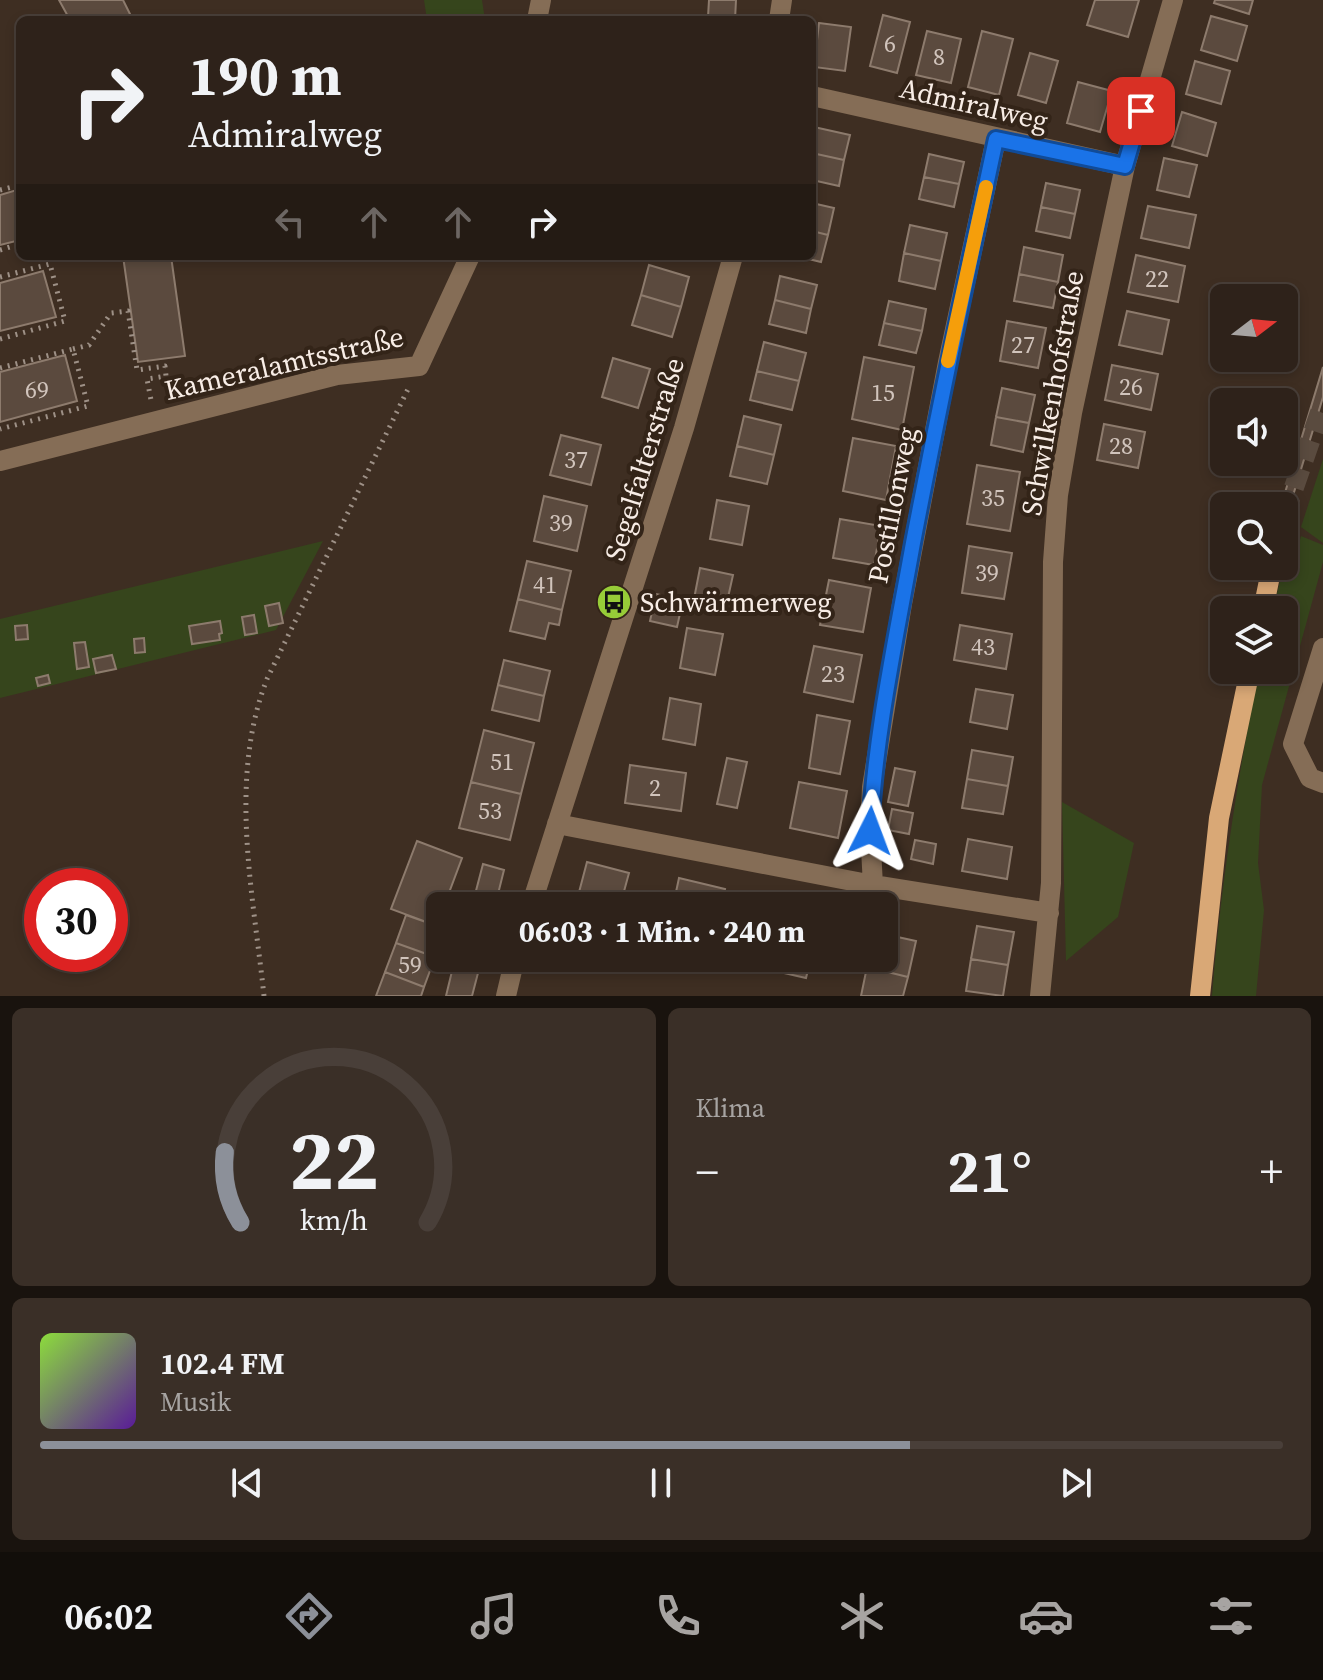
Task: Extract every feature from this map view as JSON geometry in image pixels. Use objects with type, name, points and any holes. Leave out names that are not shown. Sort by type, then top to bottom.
[{"type":"main road","points":[[1200,996],[1219,818],[1247,684]]},
{"type":"street","name":"Schwilkenhofstraße","points":[[1040,996],[1049,913],[1053,562],[1058,495],[1072,413],[1125,166],[1173,0]]},
{"type":"street","name":"Admiralweg","points":[[816,97],[1125,166]]},
{"type":"street","name":"Postillonweg","points":[[873,885],[870,831],[872,787],[902,604],[948,362],[996,139]]},
{"type":"street","name":"Kameralamtsstraße","points":[[0,461],[337,375],[419,366],[468,260]]},
{"type":"street","name":"Segelfalterstraße","points":[[535,892],[684,428],[732,260]]},
{"type":"street","points":[[1323,648],[1293,744],[1310,778],[1323,783]]},
{"type":"street","points":[[557,824],[873,885],[1049,913]]},
{"type":"street","points":[[506,996],[512,972]]},
{"type":"path","points":[[0,277],[50,264],[65,321],[0,339]]},
{"type":"path","points":[[0,368],[89,345],[111,313],[128,311],[137,370],[165,366],[166,376],[147,379]]},
{"type":"path","points":[[0,429],[88,406],[73,349]]},
{"type":"path","points":[[264,996],[246,796],[250,735],[256,709],[267,679],[419,366]]},
{"type":"green space","points":[[424,0],[482,0],[484,16],[426,16]]},
{"type":"green space","points":[[1323,459],[1323,543],[1301,527]]},
{"type":"green space","points":[[1301,536],[1323,545],[1323,562],[1298,653],[1298,596],[1276,596],[1280,580],[1298,580]]},
{"type":"green space","points":[[323,541],[276,630],[0,698],[0,619]]},
{"type":"green space","points":[[1256,684],[1290,684],[1262,785],[1258,863],[1264,910],[1256,996],[1212,996],[1225,873]]},
{"type":"green space","points":[[1062,802],[1134,843],[1118,917],[1066,961]]},
{"type":"building","points":[[59,0],[123,0],[131,16],[68,16]]},
{"type":"building","points":[[709,0],[736,0],[735,16],[708,16]]},
{"type":"building","points":[[1095,0],[1139,0],[1128,37],[1087,25]]},
{"type":"building","points":[[1215,0],[1253,0],[1249,14],[1214,3]]},
{"type":"building","points":[[883,15],[910,22],[897,73],[870,66]]},
{"type":"building","points":[[1211,16],[1247,26],[1237,61],[1201,50]]},
{"type":"building","points":[[819,23],[851,27],[845,71],[816,67]]},
{"type":"building","points":[[927,31],[961,39],[951,83],[916,75]]},
{"type":"building","points":[[982,31],[1013,39],[999,95],[968,87]]},
{"type":"building","points":[[1030,53],[1058,61],[1046,103],[1018,95]]},
{"type":"building","points":[[1195,61],[1230,71],[1221,104],[1186,94]]},
{"type":"building","points":[[1078,82],[1112,91],[1100,132],[1067,123]]},
{"type":"building","points":[[1182,112],[1216,123],[1207,156],[1172,146]]},
{"type":"building","points":[[816,127],[850,135],[844,160],[816,154]]},
{"type":"building","points":[[816,154],[844,160],[839,186],[816,181]]},
{"type":"building","points":[[929,154],[964,162],[959,184],[924,177]]},
{"type":"building","points":[[1164,158],[1197,165],[1189,197],[1157,190]]},
{"type":"building","points":[[924,177],[959,184],[954,207],[919,199]]},
{"type":"building","points":[[1046,183],[1080,190],[1075,214],[1041,207]]},
{"type":"building","points":[[16,190],[16,241],[0,245],[0,195]]},
{"type":"building","points":[[816,204],[834,208],[828,235],[816,232]]},
{"type":"building","points":[[1148,206],[1196,215],[1189,248],[1141,238]]},
{"type":"building","points":[[1041,207],[1075,214],[1070,238],[1036,231]]},
{"type":"building","points":[[910,225],[947,233],[941,261],[904,253]]},
{"type":"building","points":[[816,232],[828,235],[821,262],[813,260],[816,260]]},
{"type":"building","points":[[1024,247],[1063,255],[1058,282],[1019,274]]},
{"type":"building","points":[[904,253],[941,261],[935,289],[899,281]]},
{"type":"building","points":[[1136,255],[1185,266],[1178,302],[1128,292]]},
{"type":"building","points":[[124,260],[172,260],[185,356],[138,362]]},
{"type":"building","points":[[649,265],[689,277],[681,307],[641,295]]},
{"type":"building","points":[[43,271],[56,317],[0,331],[0,283]]},
{"type":"building","points":[[1019,274],[1058,282],[1053,308],[1014,301]]},
{"type":"building","points":[[780,276],[817,285],[811,309],[775,300]]},
{"type":"building","points":[[641,295],[681,307],[672,337],[632,325]]},
{"type":"building","points":[[775,300],[811,309],[806,333],[769,324]]},
{"type":"building","points":[[889,301],[926,309],[922,331],[884,323]]},
{"type":"building","points":[[1127,311],[1169,320],[1162,354],[1119,345]]},
{"type":"building","points":[[1007,321],[1046,328],[1038,368],[1000,361]]},
{"type":"building","points":[[884,323],[922,331],[916,353],[879,345]]},
{"type":"building","points":[[764,342],[806,353],[799,381],[757,371]]},
{"type":"building","points":[[65,355],[77,401],[0,422],[0,372]]},
{"type":"building","points":[[864,357],[914,367],[902,430],[852,419]]},
{"type":"building","points":[[613,358],[650,369],[638,408],[602,397]]},
{"type":"building","points":[[1112,365],[1158,374],[1151,410],[1105,400]]},
{"type":"building","points":[[1323,367],[1323,397],[1294,492],[1285,492],[1290,476],[1298,476],[1298,450]]},
{"type":"building","points":[[757,371],[799,381],[792,410],[750,400]]},
{"type":"building","points":[[1002,388],[1035,395],[1029,423],[996,417]]},
{"type":"building","points":[[744,416],[781,425],[774,455],[737,446]]},
{"type":"building","points":[[996,417],[1029,423],[1023,452],[991,445]]},
{"type":"building","points":[[1104,424],[1145,432],[1138,468],[1097,460]]},
{"type":"building","points":[[561,435],[601,445],[591,485],[550,475]]},
{"type":"building","points":[[853,438],[896,446],[886,500],[843,491]]},
{"type":"building","points":[[737,446],[774,455],[767,484],[730,476]]},
{"type":"building","points":[[977,465],[1020,472],[1010,531],[967,524]]},
{"type":"building","points":[[544,496],[587,506],[577,551],[534,541]]},
{"type":"building","points":[[717,500],[749,506],[742,545],[710,539]]},
{"type":"building","points":[[840,519],[881,526],[874,565],[833,558]]},
{"type":"building","points":[[969,546],[1012,553],[1004,599],[962,593]]},
{"type":"building","points":[[527,561],[571,571],[562,610],[518,599]]},
{"type":"building","points":[[700,568],[733,575],[725,611],[693,604]]},
{"type":"building","points":[[829,580],[871,588],[863,632],[820,625]]},
{"type":"building","points":[[656,594],[683,600],[677,627],[650,621]]},
{"type":"building","points":[[518,599],[562,610],[559,625],[549,623],[545,639],[510,631]]},
{"type":"building","points":[[279,603],[283,623],[269,626],[265,606]]},
{"type":"building","points":[[254,615],[257,633],[245,635],[242,617]]},
{"type":"building","points":[[220,621],[220,640],[192,644],[189,626]]},
{"type":"building","points":[[27,625],[28,639],[16,640],[15,626]]},
{"type":"building","points":[[960,625],[1012,634],[1006,669],[954,660]]},
{"type":"building","points":[[687,628],[723,634],[715,675],[680,668]]},
{"type":"building","points":[[144,638],[145,652],[135,653],[134,639]]},
{"type":"building","points":[[85,642],[89,667],[77,669],[74,643]]},
{"type":"building","points":[[814,646],[862,655],[853,702],[804,692]]},
{"type":"building","points":[[112,655],[116,669],[96,673],[93,659]]},
{"type":"building","points":[[504,660],[550,671],[544,696],[498,685]]},
{"type":"building","points":[[48,675],[50,683],[38,686],[36,678]]},
{"type":"building","points":[[498,685],[544,696],[539,721],[492,710]]},
{"type":"building","points":[[976,689],[1013,695],[1007,729],[970,722]]},
{"type":"building","points":[[670,698],[701,704],[695,745],[663,739]]},
{"type":"building","points":[[817,715],[850,721],[840,774],[809,768]]},
{"type":"building","points":[[484,730],[534,743],[521,794],[471,782]]},
{"type":"building","points":[[972,750],[1013,757],[1008,786],[967,779]]},
{"type":"building","points":[[727,758],[747,762],[737,808],[717,804]]},
{"type":"building","points":[[630,765],[686,773],[681,811],[625,803]]},
{"type":"building","points":[[895,768],[915,772],[908,806],[888,802]]},
{"type":"building","points":[[967,779],[1008,786],[1003,814],[962,808]]},
{"type":"building","points":[[471,782],[521,794],[510,840],[459,828]]},
{"type":"building","points":[[799,782],[847,791],[838,838],[790,828]]},
{"type":"building","points":[[892,809],[913,813],[909,834],[888,830]]},
{"type":"building","points":[[968,839],[1012,847],[1007,879],[962,871]]},
{"type":"building","points":[[915,840],[936,844],[933,864],[911,859]]},
{"type":"building","points":[[417,841],[462,858],[449,892],[426,892],[426,922],[391,909]]},
{"type":"building","points":[[587,862],[629,873],[624,892],[579,892]]},
{"type":"building","points":[[483,864],[504,870],[498,892],[476,892]]},
{"type":"building","points":[[679,878],[725,889],[724,892],[676,892]]},
{"type":"building","points":[[406,915],[426,922],[426,954],[396,943]]},
{"type":"building","points":[[977,926],[1014,932],[1008,965],[971,959]]},
{"type":"building","points":[[898,937],[916,941],[908,977],[888,972],[898,972]]},
{"type":"building","points":[[396,943],[426,954],[426,972],[430,972],[424,987],[385,972]]},
{"type":"building","points":[[971,959],[1008,965],[1003,996],[966,991]]},
{"type":"building","points":[[385,972],[424,987],[421,996],[376,996]]},
{"type":"building","points":[[452,972],[478,973],[472,996],[446,996]]},
{"type":"building","points":[[780,972],[808,972],[806,978]]},
{"type":"building","points":[[866,972],[888,972],[908,977],[903,996],[861,996]]},
{"type":"tunnel","points":[[1292,492],[1323,404]]},
{"type":"slow traffic","points":[[948,361],[986,187]]},
{"type":"place","name":"Schwärmerweg","points":[[614,602]]},
{"type":"route","points":[[870,831],[872,787],[902,604],[948,362],[996,139],[1125,166],[1141,111]]}]
